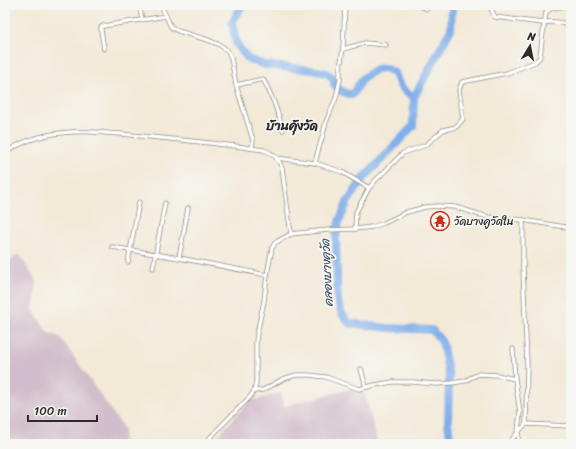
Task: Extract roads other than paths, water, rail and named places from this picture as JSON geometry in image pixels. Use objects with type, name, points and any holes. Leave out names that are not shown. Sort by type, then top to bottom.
[{"type":"street","points":[[139,5],[142,19]]},
{"type":"street","points":[[161,5],[171,27],[178,31],[220,45],[228,52],[231,58],[236,85],[253,140],[252,148]]},
{"type":"street","points":[[315,163],[326,122],[336,98],[339,83],[346,5]]},
{"type":"street","points":[[418,5],[427,9]]},
{"type":"street","points":[[489,5],[495,17],[571,25]]},
{"type":"street","points":[[355,229],[356,212],[367,187],[403,153],[426,145],[443,130],[456,127],[463,119],[459,90],[462,82],[507,73],[535,62],[540,57],[547,10],[568,7],[571,5]]},
{"type":"street","points":[[104,49],[101,27],[166,16]]},
{"type":"street","points":[[343,49],[365,43],[386,45]]},
{"type":"street","points":[[236,85],[263,79],[270,90],[283,130]]},
{"type":"street","points":[[5,153],[32,139],[62,133],[82,132],[124,134],[263,150],[273,154],[280,162],[284,176],[291,234]]},
{"type":"street","points":[[277,158],[315,163],[342,172],[367,187]]},
{"type":"street","points":[[128,262],[139,202]]},
{"type":"street","points":[[153,268],[165,202]]},
{"type":"street","points":[[204,444],[254,392],[256,383],[257,333],[264,301],[272,248],[278,241],[291,234],[372,227],[406,212],[438,206],[455,207],[488,217],[523,220],[571,228]]},
{"type":"street","points":[[179,258],[188,208]]},
{"type":"street","points":[[508,444],[526,424],[527,364],[523,268],[523,220]]},
{"type":"street","points":[[112,246],[267,275]]},
{"type":"street","points":[[513,349],[515,379],[520,412],[518,432],[519,444]]},
{"type":"street","points":[[361,369],[366,387]]},
{"type":"street","points":[[254,392],[263,390],[283,379],[296,375],[326,377],[359,389],[393,382],[452,383],[465,381],[479,374],[497,375],[515,379]]},
{"type":"street","points":[[526,424],[571,426]]},
{"type":"waterway","points":[[240,5],[240,9],[232,23],[236,43],[248,59],[265,65],[327,73],[334,79],[334,85],[343,92],[352,95],[363,78],[376,69],[385,68],[395,73],[401,87],[414,97]]},
{"type":"waterway","name":"คลองบางคูวัด","points":[[451,444],[448,423],[449,376],[442,342],[432,330],[387,328],[349,323],[342,314],[338,302],[336,238],[339,222],[347,203],[362,180],[413,126],[414,97],[451,29],[452,5]]},
{"type":"place","name":"วัดบางคูวัดใน","points":[[440,221]]},
{"type":"district","name":"บ้านคุ้งวัด","points":[[292,125]]}]
